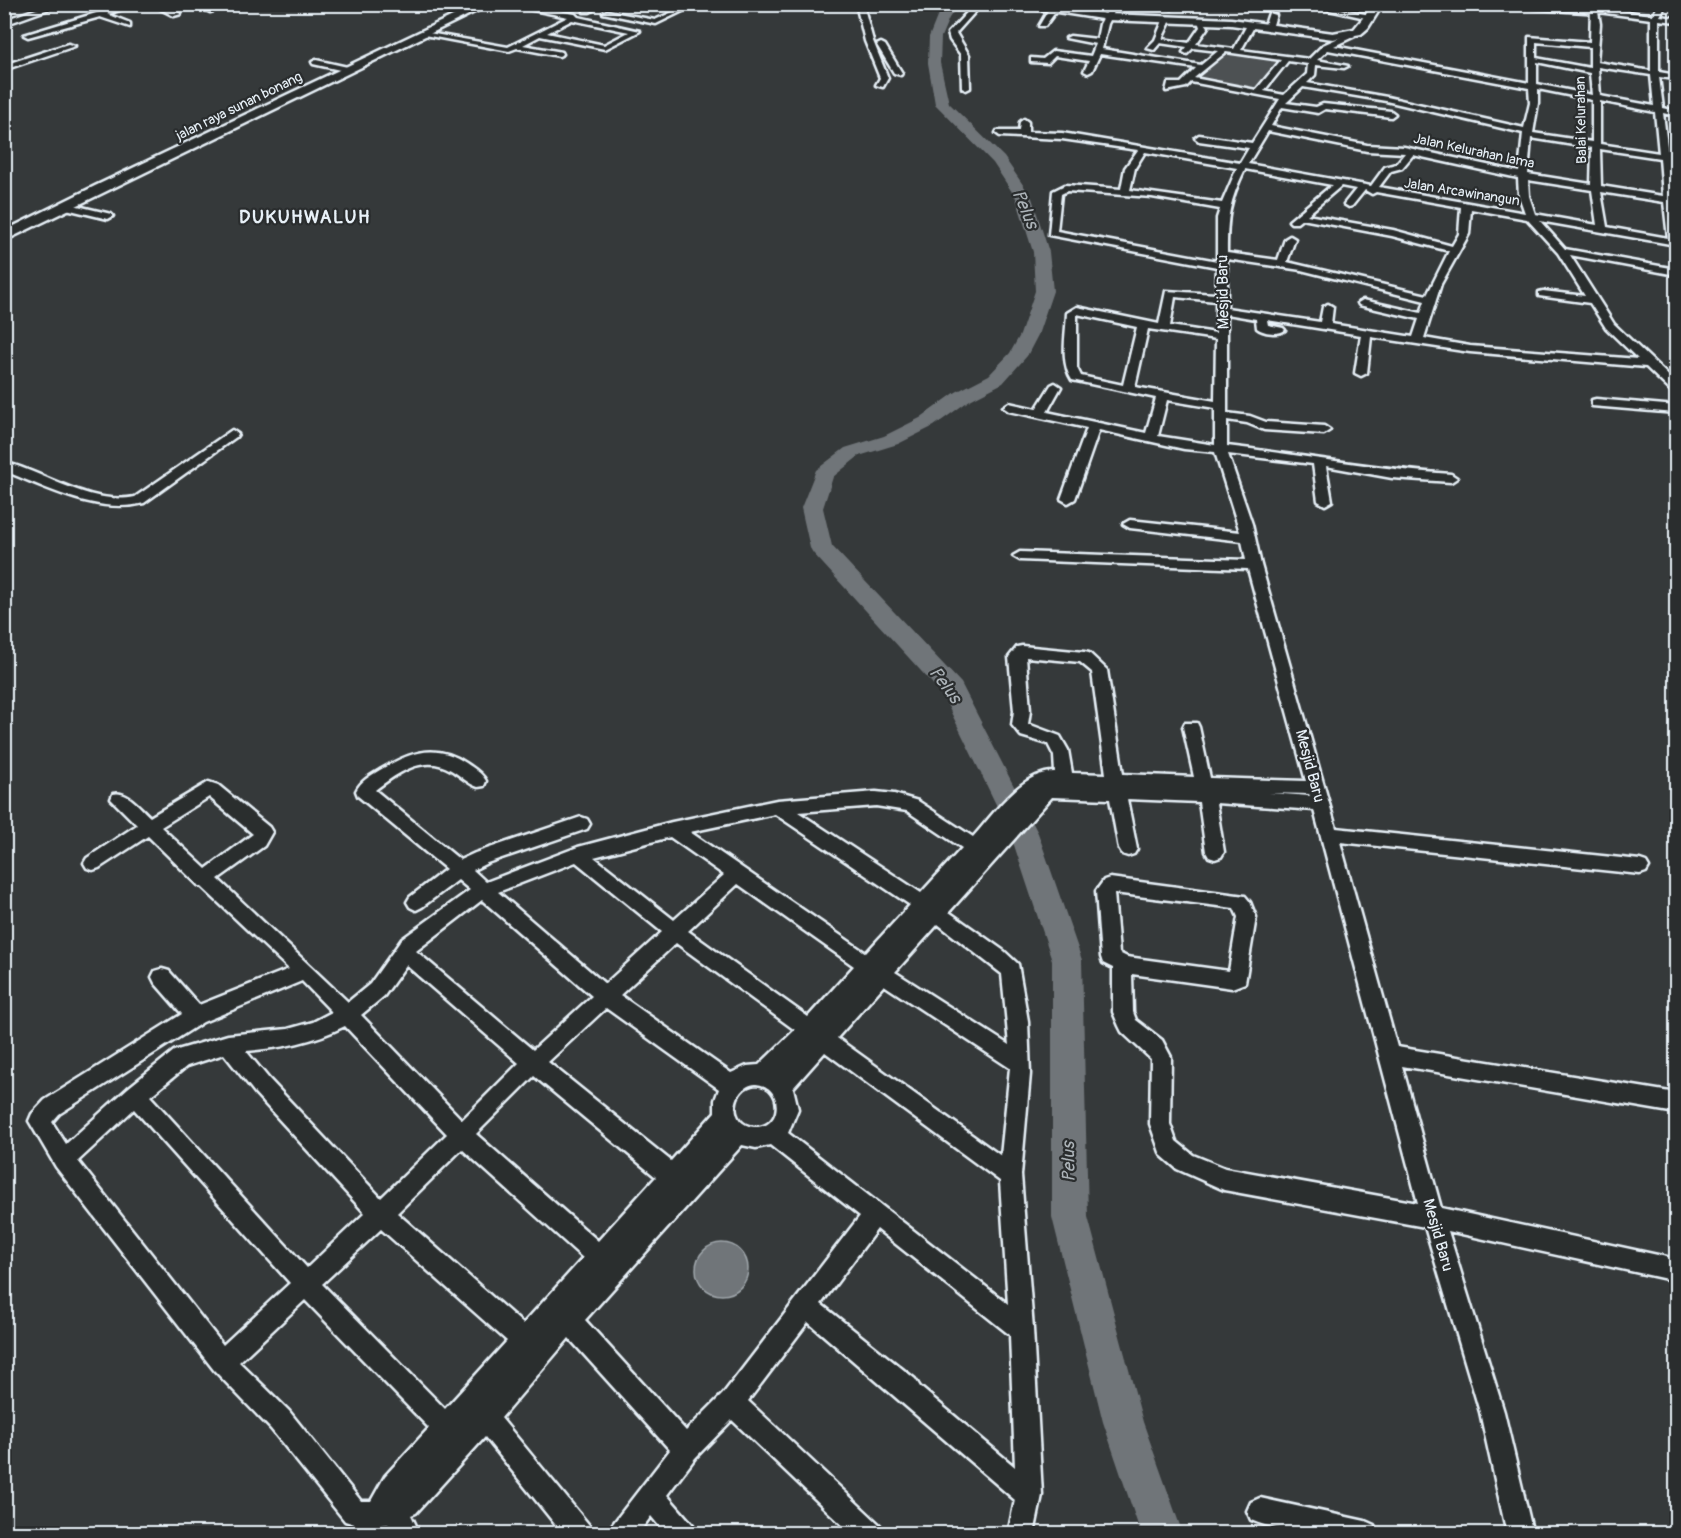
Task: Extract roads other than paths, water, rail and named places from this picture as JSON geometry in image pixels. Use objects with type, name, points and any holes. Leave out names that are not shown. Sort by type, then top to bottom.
[{"type":"main road","name":"jalan raya sunan bonang","points":[[4,237],[487,4]]},
{"type":"main road","points":[[1010,4],[1108,17],[1251,25],[1328,42]]},
{"type":"main road","points":[[1509,4],[1596,10],[1650,4]]},
{"type":"main road","points":[[1352,34],[1364,26],[1373,9]]},
{"type":"street","points":[[4,23],[60,4]]},
{"type":"street","points":[[28,35],[135,4]]},
{"type":"street","points":[[154,4],[177,14]]},
{"type":"street","points":[[199,4],[213,10]]},
{"type":"street","points":[[506,4],[636,31],[605,47],[540,34]]},
{"type":"street","points":[[517,46],[598,4]]},
{"type":"street","points":[[660,4],[684,9]]},
{"type":"street","points":[[587,10],[656,22],[694,4]]},
{"type":"street","points":[[860,4],[869,40],[885,78],[880,85]]},
{"type":"street","points":[[868,4],[877,37],[898,73]]},
{"type":"street","points":[[966,88],[965,55],[954,40],[952,33],[979,4]]},
{"type":"street","points":[[1088,71],[1115,4]]},
{"type":"street","points":[[1159,4],[1172,7]]},
{"type":"street","points":[[1663,4],[1655,18],[1655,69],[1660,111],[1665,128],[1663,156],[1673,200],[1675,242]]},
{"type":"street","points":[[1322,7],[1373,9]]},
{"type":"street","points":[[1596,10],[1677,20]]},
{"type":"street","name":"Balai Kelurahan","points":[[1596,10],[1594,45],[1596,188],[1602,229]]},
{"type":"street","points":[[1042,24],[1052,11]]},
{"type":"street","points":[[102,15],[127,25]]},
{"type":"street","points":[[1268,28],[1272,15]]},
{"type":"street","points":[[1143,58],[1158,40],[1167,20]]},
{"type":"street","points":[[1186,52],[1204,27],[1202,21]]},
{"type":"street","points":[[1236,52],[1251,25]]},
{"type":"street","points":[[554,28],[596,36]]},
{"type":"street","points":[[423,34],[498,49],[517,46],[559,54]]},
{"type":"street","points":[[1352,34],[1328,42],[1316,54],[1311,75],[1303,85],[1365,96],[1528,136]]},
{"type":"street","points":[[1070,38],[1100,42]]},
{"type":"street","points":[[1594,45],[1533,38],[1534,103],[1523,176],[1524,196],[1531,217],[1562,251],[1610,326],[1677,388]]},
{"type":"street","points":[[1158,40],[1344,66],[1335,76],[1331,90],[1323,106],[1318,110],[1258,93],[1189,80]]},
{"type":"street","points":[[526,41],[567,50]]},
{"type":"street","points":[[1328,42],[1533,87],[1677,113]]},
{"type":"street","points":[[4,68],[70,46]]},
{"type":"street","points":[[1168,90],[1172,85],[1183,85],[1224,50]]},
{"type":"street","points":[[1098,51],[1202,67]]},
{"type":"street","points":[[1034,60],[1045,61],[1053,53],[1093,60]]},
{"type":"street","points":[[1258,93],[1277,72],[1285,59]]},
{"type":"street","points":[[1532,59],[1594,67],[1655,69],[1666,66]]},
{"type":"street","points":[[316,62],[349,70]]},
{"type":"street","points":[[1655,69],[1677,77]]},
{"type":"street","name":"Mesjid Baru","points":[[1303,85],[1282,101],[1242,167],[1232,187],[1222,218],[1221,451],[1247,537],[1390,1055],[1432,1217],[1492,1412],[1520,1533]]},
{"type":"street","points":[[1365,96],[1365,110]]},
{"type":"street","points":[[1323,106],[1391,114]]},
{"type":"street","points":[[1023,134],[1024,122]]},
{"type":"street","name":"Jalan Kelurahan lama","points":[[1266,128],[1367,148],[1411,152],[1523,176],[1673,200]]},
{"type":"street","name":"Jalan Arcawinangun","points":[[1000,133],[1062,136],[1143,149],[1337,185],[1675,242]]},
{"type":"street","points":[[1485,133],[1528,136],[1677,158]]},
{"type":"street","points":[[1199,138],[1256,146]]},
{"type":"street","points":[[1125,192],[1130,168],[1143,149]]},
{"type":"street","points":[[1372,190],[1388,169],[1399,166],[1411,152]]},
{"type":"street","points":[[1337,185],[1295,220],[1393,233],[1456,250]]},
{"type":"street","points":[[1227,207],[1125,192],[1065,188],[1056,193],[1052,234],[1222,260],[1282,262],[1431,299]]},
{"type":"street","points":[[1082,203],[1084,189]]},
{"type":"street","points":[[1349,204],[1361,189]]},
{"type":"street","points":[[65,206],[108,216]]},
{"type":"street","points":[[1417,342],[1436,284],[1464,234],[1466,206]]},
{"type":"street","points":[[1282,262],[1290,239]]},
{"type":"street","points":[[1562,251],[1677,272]]},
{"type":"street","points":[[1164,328],[1170,293],[1222,304],[1261,316],[1417,342],[1470,349],[1650,364]]},
{"type":"street","points":[[1543,294],[1592,300]]},
{"type":"street","points":[[1363,303],[1425,317]]},
{"type":"street","points":[[1325,325],[1328,307]]},
{"type":"street","points":[[1223,337],[1143,325],[1077,310],[1072,313],[1073,375],[1083,380],[1222,411],[1264,426],[1324,430]]},
{"type":"street","points":[[1261,316],[1263,328],[1279,330]]},
{"type":"street","points":[[1128,390],[1143,325]]},
{"type":"street","points":[[1361,373],[1363,346],[1367,333]]},
{"type":"street","points":[[1662,375],[1677,378]]},
{"type":"street","points":[[1039,414],[1055,387]]},
{"type":"street","points":[[1151,438],[1161,396]]},
{"type":"street","points":[[1596,403],[1677,410]]},
{"type":"street","points":[[1009,407],[1221,451],[1319,461],[1392,474],[1451,478]]},
{"type":"street","points":[[1068,499],[1094,426]]},
{"type":"street","points":[[4,466],[93,498],[128,503],[139,500],[232,434]]},
{"type":"street","points":[[1319,461],[1325,501]]},
{"type":"street","points":[[1130,524],[1247,537]]},
{"type":"street","points":[[1020,556],[1254,566]]},
{"type":"street","points":[[1064,784],[1062,760],[1055,741],[1028,733],[1020,725],[1017,657],[1022,651],[1084,657],[1099,670],[1128,849]]},
{"type":"street","points":[[1191,727],[1213,827],[1215,852]]},
{"type":"street","points":[[478,781],[454,762],[425,755],[400,765],[364,789],[364,792],[470,879],[605,996],[732,1086]]},
{"type":"street","points":[[763,1075],[815,1035],[1036,791],[1047,791],[1064,784],[1318,796]]},
{"type":"street","points":[[93,863],[209,789],[263,832],[258,842],[204,880]]},
{"type":"street","points":[[119,799],[311,979],[462,1135],[606,1265]]},
{"type":"street","points":[[416,902],[470,879],[578,854],[672,828],[777,807],[857,800],[894,801],[912,806],[984,848]]},
{"type":"street","points":[[777,807],[998,957],[1011,970],[1018,1021],[1019,1063],[1010,1175],[1021,1329],[1029,1496],[1021,1533]]},
{"type":"street","points":[[61,1155],[181,1058],[228,1044],[288,1038],[317,1029],[344,1012],[377,990],[404,952],[470,879],[506,848],[581,824]]},
{"type":"street","points":[[672,828],[736,875],[876,970],[1019,1063]]},
{"type":"street","points":[[1329,834],[1640,867]]},
{"type":"street","points":[[578,854],[674,931],[1010,1175]]},
{"type":"street","points":[[222,1362],[381,1214],[533,1063],[736,875]]},
{"type":"street","points":[[1110,885],[1239,902],[1244,907],[1247,917],[1238,977],[1232,980],[1124,965],[1110,957],[1105,891],[1110,885]]},
{"type":"street","points":[[404,952],[533,1063],[681,1182]]},
{"type":"street","points":[[1124,965],[1122,968],[1123,1012],[1130,1026],[1155,1047],[1161,1057],[1160,1124],[1168,1148],[1185,1162],[1224,1179],[1432,1217],[1677,1270]]},
{"type":"street","points":[[162,977],[196,1016]]},
{"type":"street","points":[[311,979],[232,999],[196,1016],[45,1112],[39,1121],[61,1155],[222,1362],[280,1420],[354,1512],[364,1514],[386,1512],[407,1504],[454,1437],[478,1409],[522,1340],[562,1313],[732,1125]]},
{"type":"street","points":[[782,1085],[815,1035]]},
{"type":"street","points":[[228,1044],[262,1086],[381,1214],[540,1355]]},
{"type":"street","points":[[1390,1055],[1677,1103]]},
{"type":"street","points":[[752,1075],[763,1075],[782,1085],[789,1105],[787,1116],[781,1126],[761,1137],[750,1137],[732,1125],[724,1106],[726,1095],[732,1086],[752,1075]]},
{"type":"street","points":[[135,1095],[305,1283],[454,1437]]},
{"type":"street","points":[[772,1133],[1021,1329]]},
{"type":"street","points":[[621,1533],[686,1449],[732,1404],[874,1215]]},
{"type":"street","points":[[804,1307],[819,1315],[906,1388],[910,1396],[1029,1496]]},
{"type":"street","points":[[478,1409],[540,1355],[562,1313]]},
{"type":"street","points":[[562,1313],[686,1449]]},
{"type":"street","points":[[732,1404],[871,1533]]},
{"type":"street","points":[[478,1409],[580,1533]]},
{"type":"street","points":[[651,1497],[684,1533]]},
{"type":"street","points":[[1260,1511],[1365,1533]]},
{"type":"street","points":[[386,1512],[407,1533]]},
{"type":"waterway","name":"Pelus","points":[[954,4],[943,17],[935,37],[934,63],[942,104],[999,160],[1024,198],[1041,252],[1044,291],[1029,335],[1018,356],[996,379],[963,396],[927,422],[891,440],[852,452],[823,474],[812,508],[821,548],[952,689],[1024,833],[1067,960],[1070,1217],[1123,1422],[1162,1534]]},
{"type":"district","name":"DUKUHWALUH","points":[[305,217]]}]
